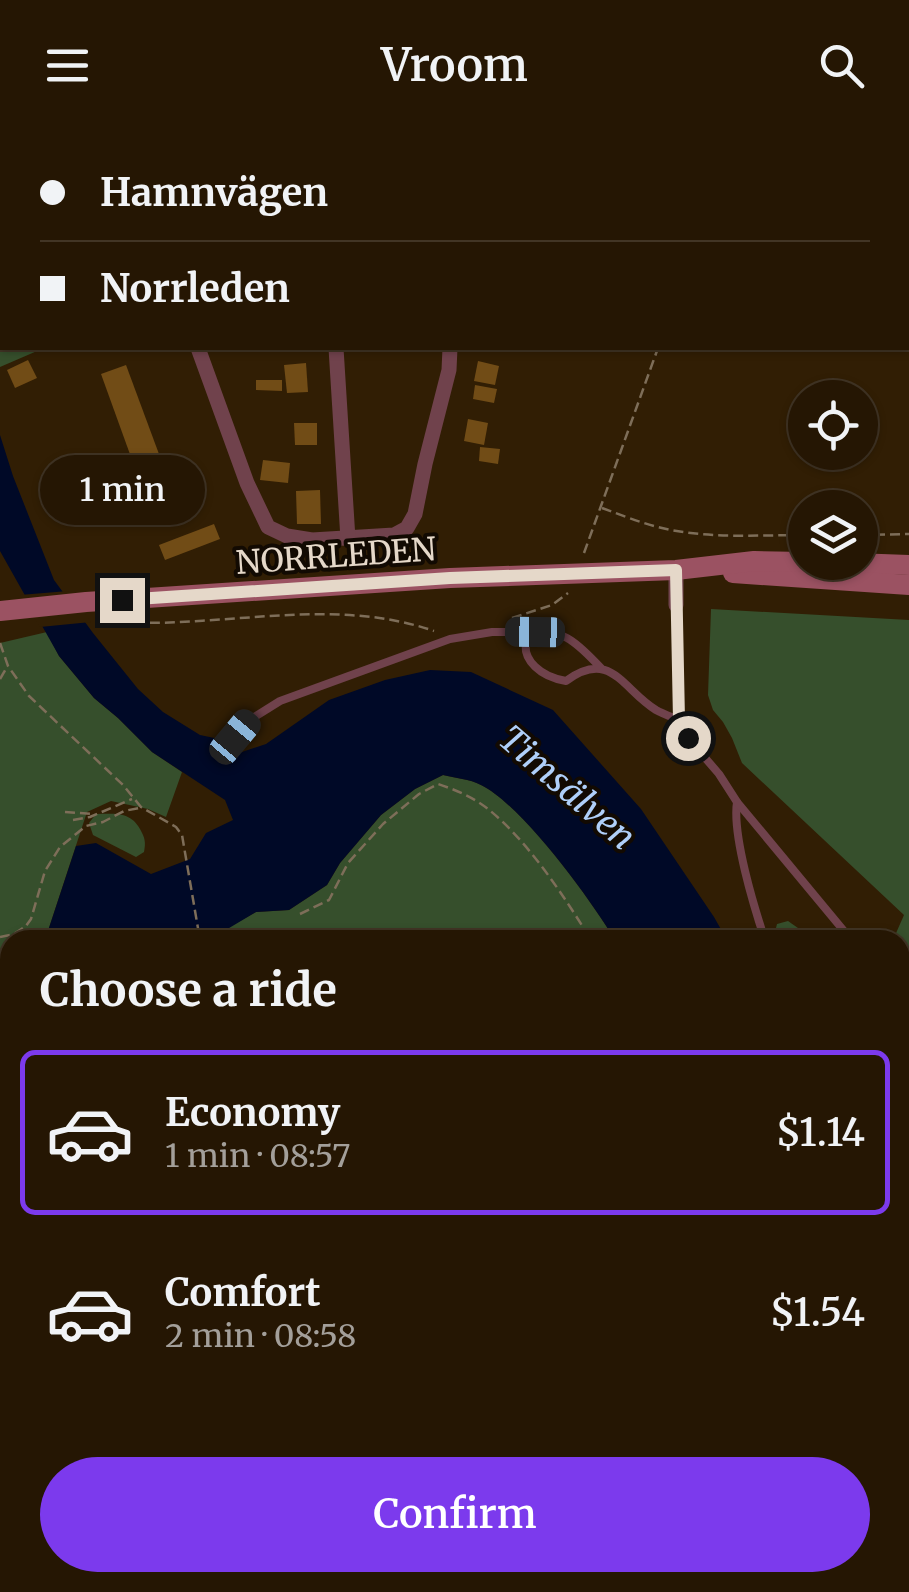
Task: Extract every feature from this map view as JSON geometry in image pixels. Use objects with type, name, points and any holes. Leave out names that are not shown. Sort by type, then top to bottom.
[{"type":"street","points":[[199,350],[247,483],[268,526],[287,536],[312,540],[394,535],[407,528],[415,514],[449,370],[450,350]]},
{"type":"street","points":[[336,350],[348,538]]},
{"type":"street","name":"NORRLEDEN","points":[[0,611],[450,578],[788,562]]},
{"type":"street","points":[[878,564],[909,565]]},
{"type":"street","points":[[676,570],[676,604]]},
{"type":"street","name":"NORRLEDEN","points":[[676,570],[909,584]]},
{"type":"lane","points":[[676,604],[679,720],[688,738],[843,930]]},
{"type":"lane","points":[[235,737],[248,721],[280,701],[450,639],[492,632],[554,633],[568,638],[656,710],[679,720]]},
{"type":"lane","points":[[535,632],[524,644],[528,658],[550,678],[566,681],[580,670],[602,669]]},
{"type":"lane","points":[[737,802],[735,815],[746,875],[762,930]]},
{"type":"path","points":[[584,553],[657,350]]},
{"type":"path","points":[[600,507],[689,533],[788,535]]},
{"type":"path","points":[[878,534],[909,534]]},
{"type":"path","points":[[112,618],[155,623],[352,614],[400,620],[450,639]]},
{"type":"path","points":[[0,644],[8,666],[30,696],[123,784],[141,807],[176,827],[184,842],[198,930]]},
{"type":"path","points":[[0,678],[8,666]]},
{"type":"path","points":[[300,914],[329,900],[348,863],[382,824],[438,784],[487,808],[516,836],[584,930]]},
{"type":"path","points":[[73,820],[133,798]]},
{"type":"path","points":[[20,930],[31,919],[45,871],[60,846],[86,826],[141,807]]},
{"type":"path","points":[[65,812],[95,814]]},
{"type":"path","points":[[26,926],[27,930]]},
{"type":"green space","points":[[0,350],[39,350],[0,367]]},
{"type":"green space","points":[[711,609],[909,620],[909,930],[897,930],[904,915],[742,763],[708,695]]},
{"type":"green space","points":[[47,632],[59,656],[94,698],[152,752],[182,772],[166,817],[111,801],[87,812],[48,930],[0,930],[0,643]]},
{"type":"green space","points":[[443,775],[481,785],[498,796],[535,832],[608,930],[224,930],[256,912],[289,910],[327,885],[340,863],[381,815],[415,789]]},
{"type":"green space","points":[[96,814],[131,819],[143,835],[144,852],[136,857],[93,835],[89,823]]},
{"type":"green space","points":[[788,921],[801,930],[776,930],[777,924]]},
{"type":"water","name":"Timsälven","points":[[0,435],[54,580],[93,633],[138,689],[163,712],[200,735],[219,739],[242,752],[266,744],[329,700],[385,680],[430,670],[471,672],[553,710],[641,809],[721,930],[608,930],[573,879],[516,812],[481,785],[443,775],[415,789],[381,815],[340,863],[327,885],[289,910],[256,912],[226,930],[48,930],[76,846],[96,843],[151,874],[190,859],[206,833],[233,820],[225,800],[152,752],[94,698],[59,656],[0,551]]},
{"type":"pier","points":[[68,591],[91,622],[40,627],[20,595]]},
{"type":"building","points":[[28,360],[37,378],[15,388],[7,370]]},
{"type":"building","points":[[478,361],[499,366],[495,385],[474,381]]},
{"type":"building","points":[[306,363],[308,392],[287,393],[284,365]]},
{"type":"building","points":[[126,365],[166,473],[140,482],[101,374]]},
{"type":"building","points":[[256,380],[282,380],[282,391],[256,390]]},
{"type":"building","points":[[475,385],[497,389],[494,403],[473,399]]},
{"type":"building","points":[[468,419],[488,423],[484,445],[464,441]]},
{"type":"building","points":[[294,423],[317,423],[317,445],[295,445]]},
{"type":"building","points":[[480,447],[500,449],[498,464],[479,461]]},
{"type":"building","points":[[263,460],[290,463],[288,483],[260,480]]},
{"type":"building","points":[[320,490],[321,524],[297,524],[296,491]]},
{"type":"building","points":[[214,524],[220,539],[165,560],[159,545]]},
{"type":"route","points":[[122,600],[450,578],[676,570],[679,720],[688,738]]}]
